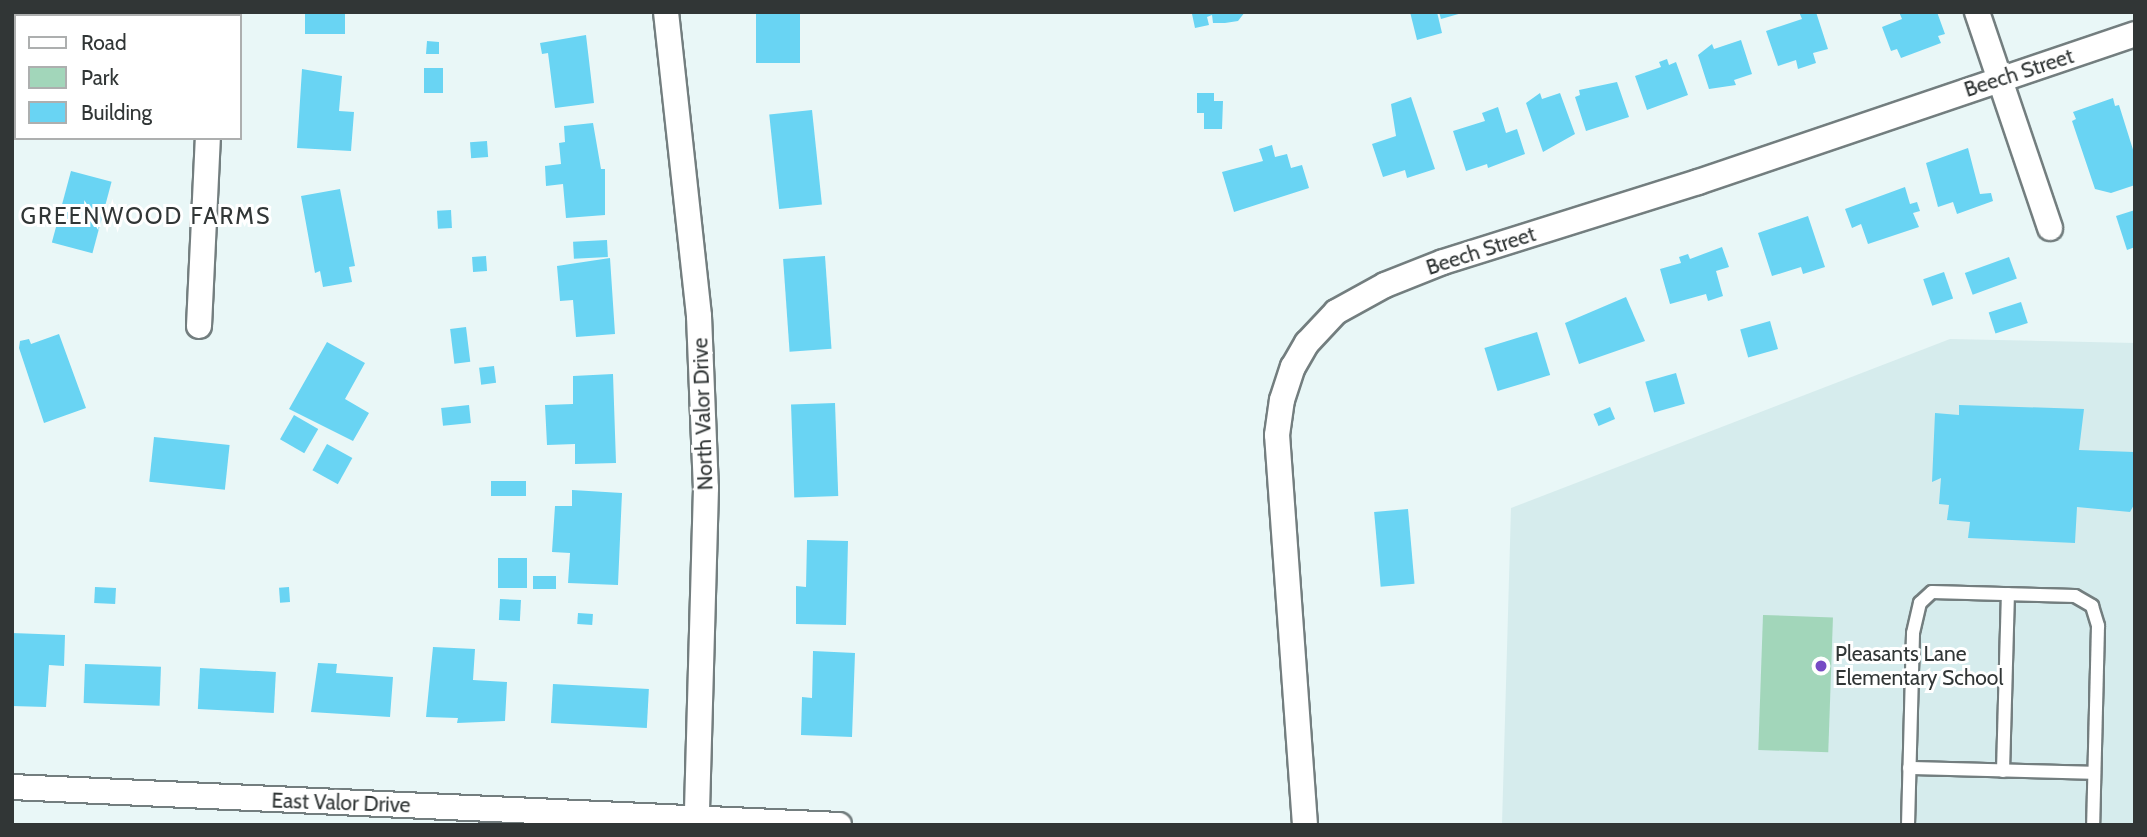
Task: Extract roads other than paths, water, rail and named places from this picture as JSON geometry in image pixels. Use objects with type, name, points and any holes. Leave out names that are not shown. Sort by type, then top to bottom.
[{"type":"street","name":"North Valor Drive","points":[[666,12],[688,186],[703,409],[704,671],[697,818]]},
{"type":"street","points":[[1977,12],[2050,228]]},
{"type":"street","name":"Beech Street","points":[[1305,825],[1277,435],[1282,400],[1293,368],[1307,343],[1336,312],[1385,285],[1443,262],[1698,182],[2135,34]]},
{"type":"street","points":[[199,326],[208,140]]},
{"type":"street","name":"East Valor Drive","points":[[12,788],[301,814],[697,818],[839,825]]},
{"type":"lane","points":[[1908,825],[1913,633],[1920,603],[1932,592],[2075,596],[2092,606],[2098,626],[2094,825]]},
{"type":"lane","points":[[2003,771],[2008,594]]},
{"type":"lane","points":[[1909,768],[2094,773]]},
{"type":"place","name":"Pleasants Lane Elementary School","points":[[1821,666]]},
{"type":"district","name":"GREENWOOD FARMS","points":[[146,216]]}]
